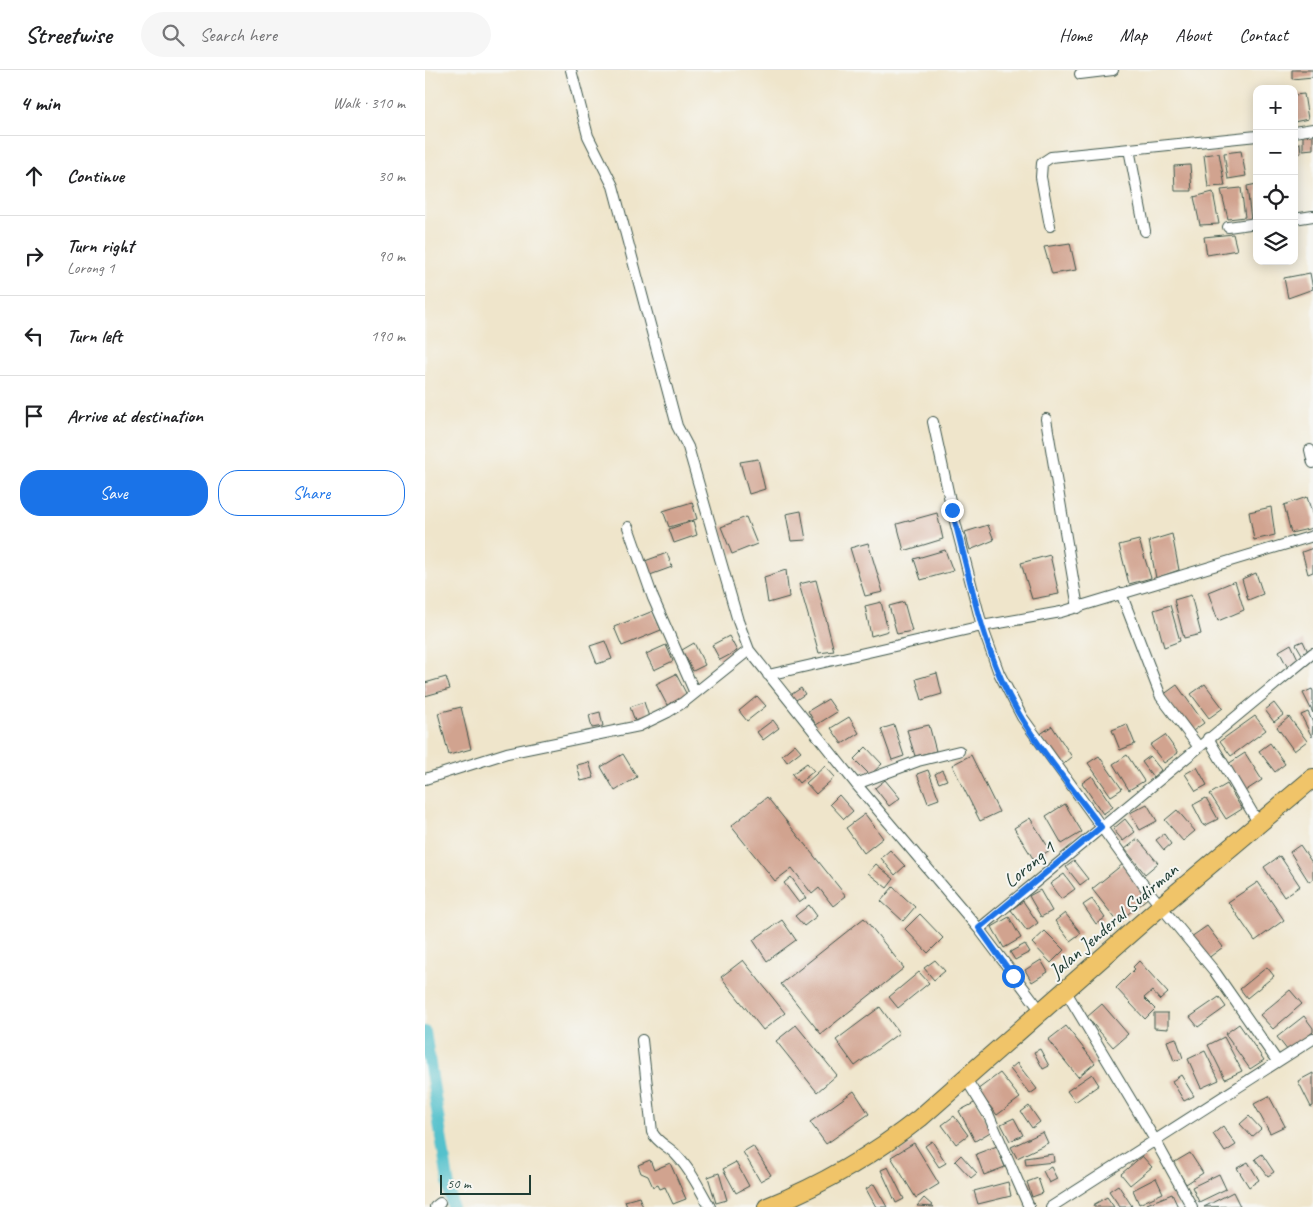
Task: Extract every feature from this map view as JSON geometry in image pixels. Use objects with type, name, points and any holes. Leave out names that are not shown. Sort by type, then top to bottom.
[{"type":"highway","name":"Jalan Jenderal Sudirman","points":[[775,1206],[881,1148],[966,1079],[1161,906],[1313,778]]},
{"type":"street","points":[[571,70],[588,136],[613,186],[677,426],[688,446],[738,621],[749,650],[856,784],[979,928],[1041,1011]]},
{"type":"street","points":[[1080,74],[1113,70]]},
{"type":"street","points":[[1298,131],[1313,129]]},
{"type":"street","points":[[1050,226],[1041,177],[1042,163],[1051,157],[1253,136]]},
{"type":"street","points":[[1129,149],[1145,231]]},
{"type":"street","points":[[1298,218],[1313,216]]},
{"type":"street","points":[[1229,227],[1253,224]]},
{"type":"street","points":[[1046,419],[1078,608]]},
{"type":"street","points":[[933,422],[952,510],[982,626],[1009,696],[1050,759],[1161,906],[1215,972],[1277,1061]]},
{"type":"street","points":[[1310,450],[1313,463]]},
{"type":"street","points":[[628,527],[653,598],[695,694]]},
{"type":"street","points":[[768,675],[982,626],[1078,608],[1121,593],[1313,536]]},
{"type":"street","points":[[1121,593],[1161,697],[1198,746]]},
{"type":"street","points":[[425,779],[507,753],[639,726],[668,712],[695,694],[749,650]]},
{"type":"street","name":"Lorong 1","points":[[979,928],[1313,653]]},
{"type":"street","points":[[1208,738],[1259,824]]},
{"type":"street","points":[[856,784],[919,762],[959,751]]},
{"type":"street","points":[[1065,990],[1155,1140],[1192,1207]]},
{"type":"street","points":[[1051,1207],[1313,1039]]},
{"type":"street","points":[[642,1040],[651,1132],[655,1139],[677,1155],[684,1164],[709,1207]]},
{"type":"street","points":[[966,1079],[989,1116],[1029,1207]]},
{"type":"building","points":[[1292,70],[1313,70],[1313,77],[1292,79]]},
{"type":"building","points":[[1304,94],[1308,119],[1298,121],[1298,95]]},
{"type":"building","points":[[1313,134],[1313,149],[1303,150],[1303,135]]},
{"type":"building","points":[[1298,143],[1300,143],[1301,153],[1298,153]]},
{"type":"building","points":[[1241,151],[1246,176],[1228,179],[1224,153]]},
{"type":"building","points":[[1219,153],[1225,186],[1208,187],[1204,155]]},
{"type":"building","points":[[1190,165],[1192,191],[1175,191],[1174,166]]},
{"type":"building","points":[[1253,185],[1253,220],[1251,220],[1247,186]]},
{"type":"building","points":[[1241,188],[1245,217],[1228,219],[1221,190]]},
{"type":"building","points":[[1213,192],[1219,224],[1200,225],[1194,197]]},
{"type":"building","points":[[1233,234],[1237,250],[1207,255],[1204,237]]},
{"type":"building","points":[[1070,243],[1076,270],[1052,274],[1044,247]]},
{"type":"building","points":[[1310,273],[1313,289],[1288,298],[1284,278]]},
{"type":"building","points":[[758,459],[765,489],[749,494],[740,462]]},
{"type":"building","points":[[1307,497],[1313,516],[1313,528],[1291,533],[1284,505]]},
{"type":"building","points":[[692,502],[697,519],[669,527],[663,511]]},
{"type":"building","points":[[1271,507],[1275,535],[1254,540],[1249,512]]},
{"type":"building","points":[[801,511],[806,540],[791,541],[786,514]]},
{"type":"building","points":[[937,513],[943,539],[904,551],[897,524]]},
{"type":"building","points":[[746,517],[757,544],[732,554],[721,527]]},
{"type":"building","points":[[693,521],[697,535],[674,543],[669,529]]},
{"type":"building","points":[[988,525],[994,540],[970,550],[965,532]]},
{"type":"building","points":[[1172,534],[1179,570],[1156,578],[1149,541]]},
{"type":"building","points":[[1139,540],[1151,578],[1129,584],[1119,545]]},
{"type":"building","points":[[868,543],[883,592],[865,596],[850,548]]},
{"type":"building","points":[[1313,548],[1313,572],[1308,574],[1302,552]]},
{"type":"building","points":[[945,550],[953,571],[921,580],[914,559]]},
{"type":"building","points":[[667,553],[672,567],[650,575],[645,561]]},
{"type":"building","points":[[1050,555],[1059,594],[1032,599],[1021,563]]},
{"type":"building","points":[[786,570],[789,597],[768,603],[764,577]]},
{"type":"building","points":[[1256,573],[1263,594],[1248,600],[1242,579]]},
{"type":"building","points":[[816,580],[834,651],[819,653],[799,584]]},
{"type":"building","points":[[1235,581],[1244,610],[1218,621],[1208,592]]},
{"type":"building","points":[[1191,595],[1201,634],[1184,638],[1174,600]]},
{"type":"building","points":[[881,602],[888,631],[871,636],[865,606]]},
{"type":"building","points":[[904,602],[912,631],[897,634],[889,606]]},
{"type":"building","points":[[1170,605],[1180,641],[1164,647],[1154,610]]},
{"type":"building","points":[[653,611],[661,630],[622,646],[614,627]]},
{"type":"building","points":[[729,636],[737,651],[720,660],[712,645]]},
{"type":"building","points":[[605,641],[612,659],[597,664],[590,646]]},
{"type":"building","points":[[1303,641],[1308,652],[1303,656],[1296,644]]},
{"type":"building","points":[[694,643],[705,665],[693,671],[682,650]]},
{"type":"building","points":[[1291,644],[1299,661],[1288,668],[1279,651]]},
{"type":"building","points":[[666,645],[673,661],[654,670],[646,654]]},
{"type":"building","points":[[937,673],[942,694],[922,700],[916,679]]},
{"type":"building","points":[[676,674],[687,695],[667,705],[656,684]]},
{"type":"building","points":[[446,677],[450,689],[425,696],[425,683]]},
{"type":"building","points":[[1205,684],[1223,708],[1209,718],[1191,694]]},
{"type":"building","points":[[1177,685],[1204,723],[1190,733],[1163,695]]},
{"type":"building","points":[[801,688],[805,694],[793,702],[789,696]]},
{"type":"building","points":[[1312,689],[1313,691],[1313,713],[1303,693]]},
{"type":"building","points":[[757,696],[766,706],[747,721],[739,711]]},
{"type":"building","points":[[828,699],[837,712],[816,725],[808,711]]},
{"type":"building","points":[[644,702],[649,717],[635,721],[630,707]]},
{"type":"building","points":[[1274,703],[1283,715],[1274,722],[1265,710]]},
{"type":"building","points":[[461,707],[471,749],[449,755],[438,713]]},
{"type":"building","points":[[600,712],[603,726],[592,728],[589,715]]},
{"type":"building","points":[[1308,712],[1313,723],[1312,737],[1301,715]]},
{"type":"building","points":[[1255,716],[1266,730],[1231,756],[1220,741]]},
{"type":"building","points":[[849,717],[859,733],[842,744],[831,728]]},
{"type":"building","points":[[1289,717],[1307,741],[1294,751],[1277,727]]},
{"type":"building","points":[[773,720],[779,728],[763,740],[757,732]]},
{"type":"building","points":[[1127,724],[1135,744],[1120,750],[1112,730]]},
{"type":"building","points":[[894,725],[904,756],[892,760],[881,729]]},
{"type":"building","points":[[929,725],[936,751],[915,756],[907,730]]},
{"type":"building","points":[[1052,726],[1072,757],[1060,767],[1039,735]]},
{"type":"building","points":[[1165,735],[1178,753],[1164,763],[1150,745]]},
{"type":"building","points":[[1270,743],[1285,764],[1275,772],[1259,751]]},
{"type":"building","points":[[795,744],[801,751],[787,762],[782,755]]},
{"type":"building","points":[[866,747],[882,764],[870,775],[854,759]]},
{"type":"building","points":[[1245,753],[1262,780],[1245,791],[1228,764]]},
{"type":"building","points":[[623,754],[637,777],[615,791],[601,767]]},
{"type":"building","points":[[971,755],[999,812],[980,821],[952,765]]},
{"type":"building","points":[[1127,755],[1144,781],[1129,790],[1113,764]]},
{"type":"building","points":[[1099,756],[1122,789],[1111,796],[1088,763]]},
{"type":"building","points":[[1150,756],[1161,770],[1153,777],[1142,762]]},
{"type":"building","points":[[589,762],[594,778],[581,781],[577,765]]},
{"type":"building","points":[[807,763],[814,771],[799,783],[792,774]]},
{"type":"building","points":[[825,766],[835,777],[816,794],[806,783]]},
{"type":"building","points":[[1197,767],[1207,785],[1196,791],[1185,774]]},
{"type":"building","points":[[928,770],[939,799],[928,803],[917,774]]},
{"type":"building","points":[[942,770],[947,780],[939,783],[935,774]]},
{"type":"building","points":[[1092,776],[1113,807],[1103,814],[1082,783]]},
{"type":"building","points":[[885,780],[900,798],[889,806],[875,788]]},
{"type":"building","points":[[1227,784],[1242,809],[1226,819],[1210,794]]},
{"type":"building","points":[[839,795],[853,811],[844,819],[830,804]]},
{"type":"building","points":[[767,797],[846,896],[833,906],[819,888],[812,894],[792,868],[775,881],[731,826]]},
{"type":"building","points":[[1206,798],[1218,819],[1204,826],[1193,805]]},
{"type":"building","points":[[1065,804],[1082,832],[1062,844],[1046,816]]},
{"type":"building","points":[[1147,804],[1157,821],[1140,830],[1130,813]]},
{"type":"building","points":[[1177,810],[1195,831],[1183,841],[1165,820]]},
{"type":"building","points":[[865,814],[883,838],[864,853],[846,828]]},
{"type":"building","points":[[1030,818],[1050,850],[1034,860],[1014,828]]},
{"type":"building","points":[[1125,819],[1135,832],[1123,841],[1113,829]]},
{"type":"building","points":[[1164,834],[1171,844],[1164,850],[1156,840]]},
{"type":"building","points":[[1138,839],[1158,863],[1145,874],[1125,849]]},
{"type":"building","points":[[1300,845],[1313,864],[1313,879],[1309,882],[1290,852]]},
{"type":"building","points":[[890,850],[905,866],[895,875],[881,858]]},
{"type":"building","points":[[1280,856],[1300,886],[1284,897],[1264,867]]},
{"type":"building","points":[[1074,861],[1088,879],[1080,885],[1066,867]]},
{"type":"building","points":[[876,864],[894,879],[887,888],[868,873]]},
{"type":"building","points":[[1123,864],[1149,897],[1118,922],[1092,889]]},
{"type":"building","points":[[1064,874],[1075,889],[1061,899],[1050,884]]},
{"type":"building","points":[[791,877],[806,898],[799,903],[784,883]]},
{"type":"building","points":[[1258,882],[1284,920],[1255,941],[1228,902]]},
{"type":"building","points":[[893,887],[915,907],[903,921],[881,901]]},
{"type":"building","points":[[1040,890],[1052,911],[1041,917],[1029,896]]},
{"type":"building","points":[[1092,899],[1105,918],[1096,924],[1083,905]]},
{"type":"building","points":[[1023,901],[1038,923],[1027,931],[1011,910]]},
{"type":"building","points":[[809,905],[817,916],[804,926],[795,916]]},
{"type":"building","points":[[1065,913],[1081,933],[1070,941],[1055,921]]},
{"type":"building","points":[[920,914],[943,938],[928,953],[905,929]]},
{"type":"building","points":[[1009,917],[1021,938],[1004,948],[992,927]]},
{"type":"building","points":[[864,918],[904,968],[821,1034],[781,984]]},
{"type":"building","points":[[782,920],[796,940],[767,961],[753,940]]},
{"type":"building","points":[[1207,926],[1223,947],[1207,959],[1191,937]]},
{"type":"building","points":[[1045,931],[1064,950],[1051,963],[1032,943]]},
{"type":"building","points":[[1025,944],[1030,952],[1015,960],[1010,952]]},
{"type":"building","points":[[743,960],[785,1013],[763,1030],[721,977]]},
{"type":"building","points":[[935,960],[945,971],[934,980],[924,968]]},
{"type":"building","points":[[1041,960],[1048,972],[1032,982],[1025,970]]},
{"type":"building","points":[[1139,961],[1168,993],[1160,1000],[1152,991],[1144,998],[1155,1009],[1145,1019],[1116,988],[1135,969],[1133,967]]},
{"type":"building","points":[[1267,967],[1274,976],[1247,998],[1240,989]]},
{"type":"building","points":[[919,972],[929,983],[898,1008],[889,997]]},
{"type":"building","points":[[1290,990],[1302,1004],[1273,1029],[1260,1015]]},
{"type":"building","points":[[1219,997],[1226,1007],[1198,1027],[1190,1017]]},
{"type":"building","points":[[1102,1004],[1128,1034],[1113,1047],[1087,1017]]},
{"type":"building","points":[[880,1007],[899,1033],[855,1066],[836,1040]]},
{"type":"building","points":[[1154,1013],[1168,1013],[1168,1029],[1154,1028]]},
{"type":"building","points":[[1304,1016],[1313,1028],[1313,1032],[1288,1051],[1277,1037]]},
{"type":"building","points":[[1239,1024],[1264,1060],[1250,1069],[1225,1034]]},
{"type":"building","points":[[796,1025],[837,1075],[817,1092],[776,1041]]},
{"type":"building","points":[[1066,1026],[1095,1063],[1078,1077],[1048,1040]]},
{"type":"building","points":[[1224,1037],[1242,1071],[1225,1079],[1208,1045]]},
{"type":"building","points":[[1176,1038],[1183,1058],[1174,1061],[1167,1041]]},
{"type":"building","points":[[1040,1049],[1049,1066],[1043,1069],[1034,1052]]},
{"type":"building","points":[[1205,1051],[1219,1080],[1201,1088],[1188,1059]]},
{"type":"building","points":[[1017,1063],[1037,1089],[1030,1094],[1010,1069]]},
{"type":"building","points":[[1000,1073],[1020,1098],[997,1115],[977,1090]]},
{"type":"building","points":[[1313,1073],[1313,1106],[1311,1107],[1298,1081]]},
{"type":"building","points":[[1092,1074],[1099,1085],[1075,1102],[1067,1091]]},
{"type":"building","points":[[1181,1075],[1194,1096],[1184,1101],[1172,1081]]},
{"type":"building","points":[[854,1091],[869,1114],[826,1144],[810,1122]]},
{"type":"building","points":[[1269,1096],[1285,1126],[1270,1133],[1254,1104]]},
{"type":"building","points":[[976,1102],[992,1131],[975,1141],[959,1111]]},
{"type":"building","points":[[1029,1106],[1040,1122],[1032,1128],[1021,1112]]},
{"type":"building","points":[[954,1116],[968,1135],[956,1144],[942,1125]]},
{"type":"building","points":[[1249,1116],[1261,1129],[1252,1137],[1240,1124]]},
{"type":"building","points":[[1014,1118],[1023,1135],[1010,1141],[1001,1124]]},
{"type":"building","points":[[1223,1126],[1236,1145],[1225,1152],[1213,1134]]},
{"type":"building","points":[[1043,1132],[1048,1143],[1017,1158],[1011,1147]]},
{"type":"building","points":[[932,1141],[946,1163],[939,1167],[925,1146]]},
{"type":"building","points":[[914,1143],[939,1184],[916,1198],[891,1157]]},
{"type":"building","points":[[753,1146],[771,1175],[760,1181],[743,1152]]},
{"type":"building","points":[[997,1146],[1005,1167],[984,1175],[976,1154]]},
{"type":"building","points":[[1190,1153],[1203,1173],[1186,1184],[1173,1163]]},
{"type":"building","points":[[1053,1154],[1054,1162],[1026,1165],[1025,1158]]},
{"type":"building","points":[[1262,1154],[1274,1172],[1268,1176],[1255,1159]]},
{"type":"building","points":[[961,1155],[977,1173],[971,1178],[955,1161]]},
{"type":"building","points":[[1142,1156],[1152,1167],[1130,1185],[1121,1174]]},
{"type":"building","points":[[650,1160],[654,1170],[670,1163],[686,1199],[673,1204],[665,1187],[660,1189],[658,1185],[653,1187],[648,1176],[641,1173],[638,1165]]},
{"type":"building","points":[[736,1162],[749,1186],[736,1193],[723,1169]]},
{"type":"building","points":[[1248,1162],[1259,1180],[1249,1187],[1237,1168]]},
{"type":"building","points":[[888,1167],[904,1199],[896,1203],[881,1170]]},
{"type":"building","points":[[1051,1167],[1057,1179],[1049,1183],[1043,1171]]},
{"type":"building","points":[[719,1173],[727,1200],[716,1203],[708,1177]]},
{"type":"building","points":[[1219,1174],[1226,1189],[1199,1202],[1192,1187]]},
{"type":"building","points":[[1038,1178],[1043,1193],[1032,1197],[1027,1182]]},
{"type":"building","points":[[1156,1178],[1163,1193],[1139,1204],[1133,1190]]},
{"type":"building","points":[[1008,1182],[1011,1196],[978,1204],[974,1191]]},
{"type":"building","points":[[874,1184],[887,1207],[876,1207],[866,1189]]},
{"type":"building","points":[[1118,1185],[1132,1206],[1120,1207],[1109,1191]]},
{"type":"building","points":[[1233,1192],[1240,1206],[1204,1207]]},
{"type":"building","points":[[1172,1194],[1178,1207],[1148,1207],[1147,1204]]},
{"type":"building","points":[[639,1197],[643,1207],[627,1207],[625,1201]]},
{"type":"building","points":[[1107,1197],[1114,1207],[1094,1207],[1093,1205]]},
{"type":"building","points":[[924,1198],[934,1207],[917,1206]]},
{"type":"waterway","points":[[425,1032],[452,1207]]},
{"type":"route","points":[[952,510],[973,585],[982,626],[1009,696],[1050,759],[1101,827],[979,928],[1013,976]]}]
